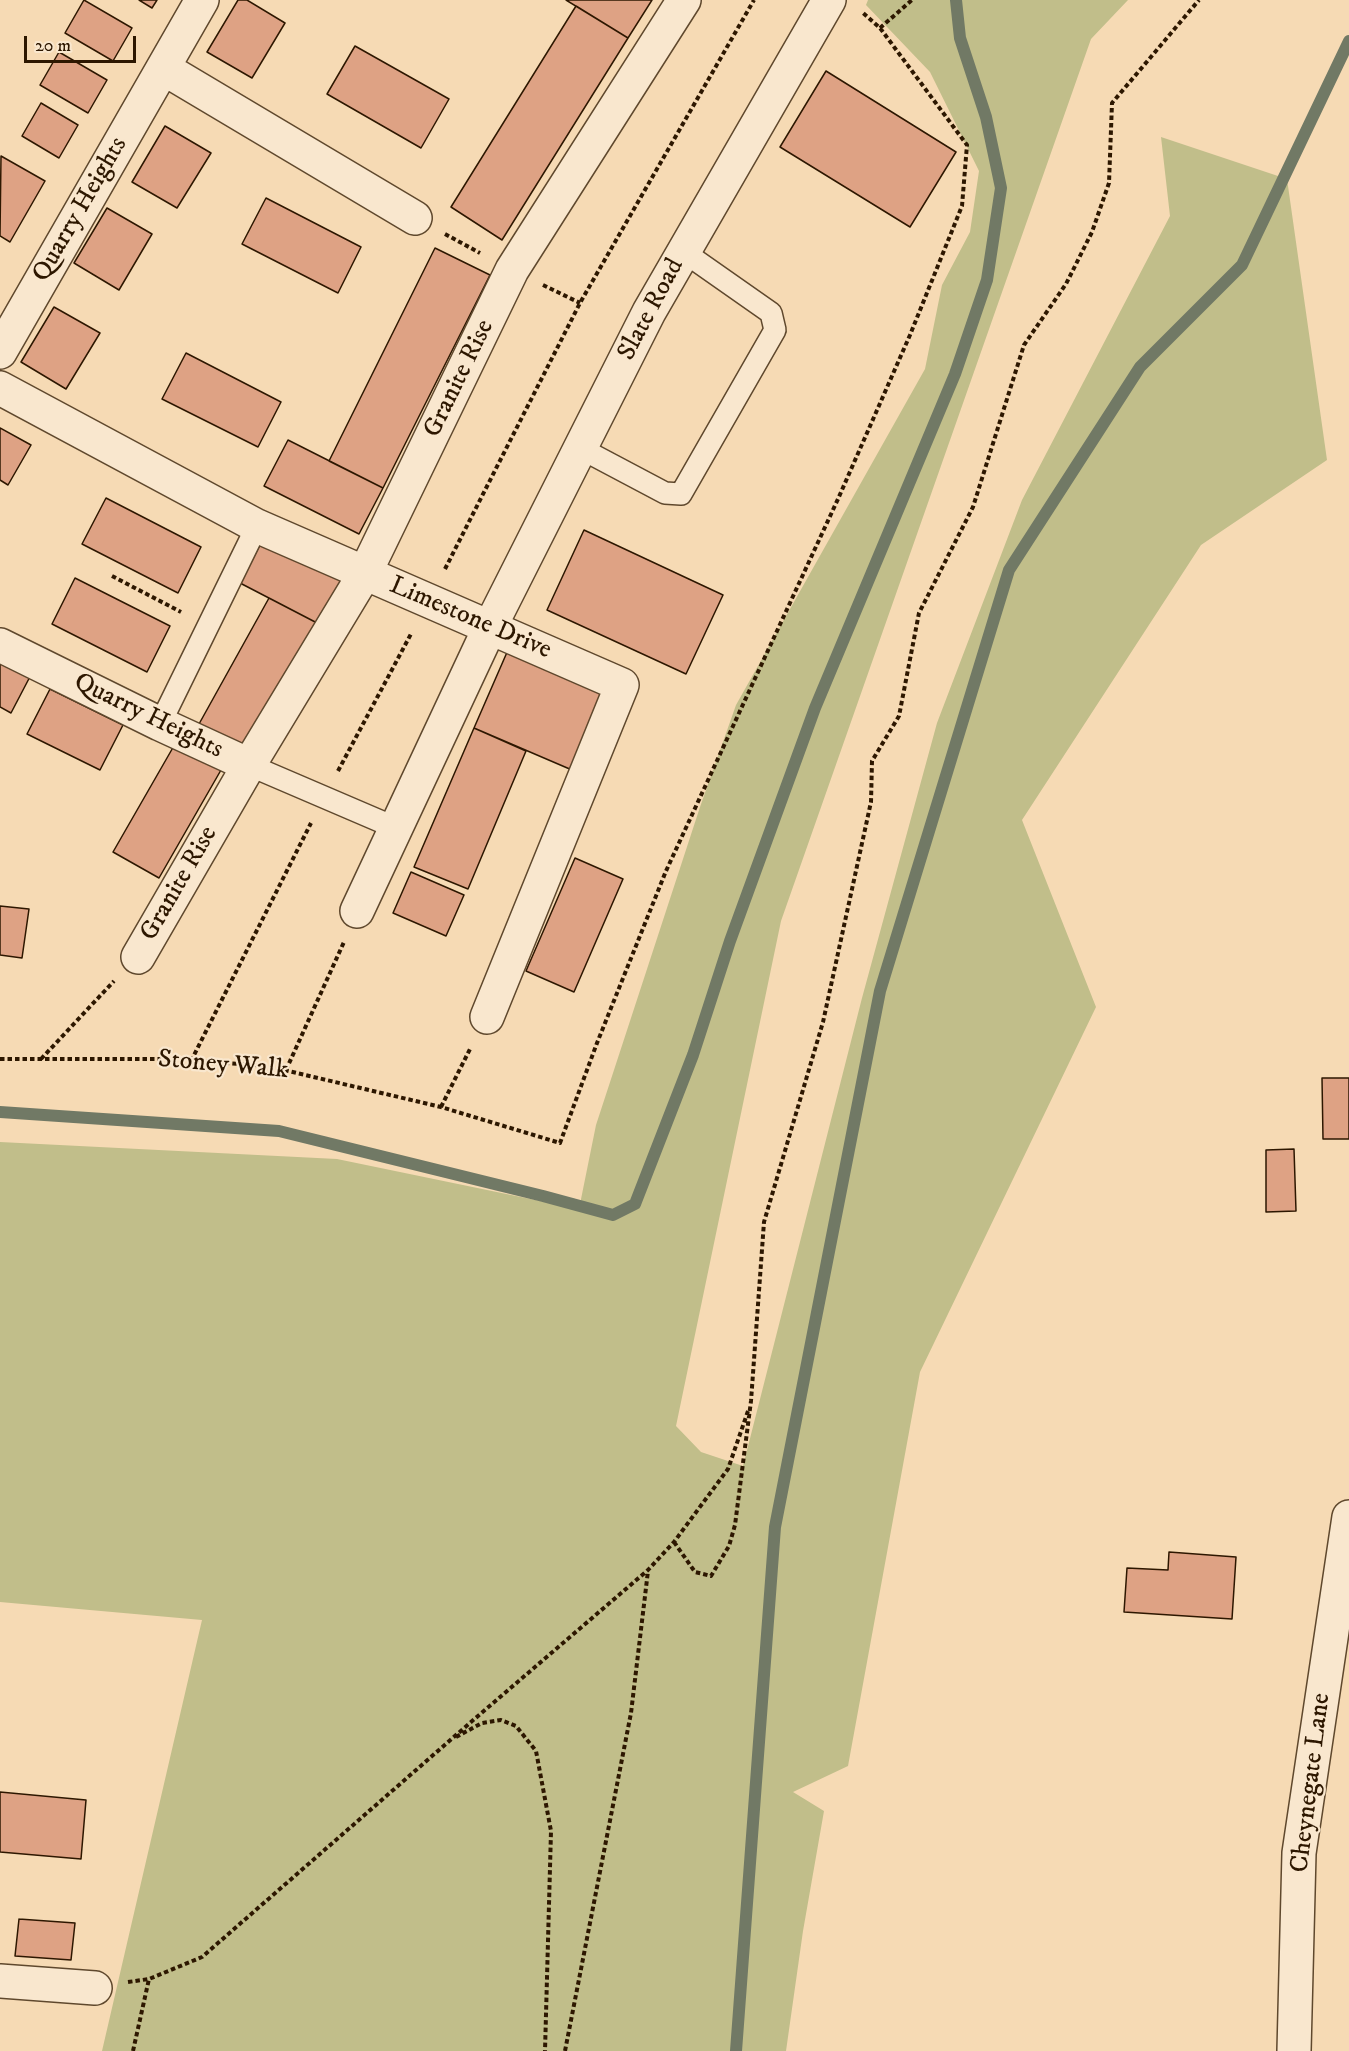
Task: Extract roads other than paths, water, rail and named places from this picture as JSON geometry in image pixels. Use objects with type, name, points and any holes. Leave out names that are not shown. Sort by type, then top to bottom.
[{"type":"street","name":"Quarry Heights","points":[[0,352],[202,0]]},
{"type":"street","name":"Granite Rise","points":[[249,765],[365,573],[512,270],[684,0]]},
{"type":"street","name":"Slate Road","points":[[490,627],[649,312],[684,252],[842,3]]},
{"type":"street","points":[[163,68],[415,218]]},
{"type":"street","name":"Limestone Drive","points":[[0,388],[256,526],[622,685],[487,1017]]},
{"type":"street","points":[[357,911],[490,627]]},
{"type":"street","name":"Quarry Heights","points":[[0,645],[249,765],[223,810]]},
{"type":"street","name":"Granite Rise","points":[[138,957],[223,810]]},
{"type":"street","name":"Cheynegate Lane","points":[[1294,2051],[1299,1853],[1349,1517]]},
{"type":"street","points":[[0,1981],[95,1988]]},
{"type":"lane","points":[[580,448],[664,493],[681,494],[775,330],[771,313],[684,252]]},
{"type":"lane","points":[[160,724],[256,526]]},
{"type":"lane","points":[[249,765],[396,828]]},
{"type":"waterway","points":[[0,1112],[279,1131],[613,1215],[635,1204],[693,1055],[730,941],[815,708],[955,374],[987,280],[1001,188],[986,117],[960,38],[956,0]]},
{"type":"waterway","points":[[736,2051],[775,1527],[880,991],[1009,570],[1140,367],[1242,265],[1349,41]]}]
